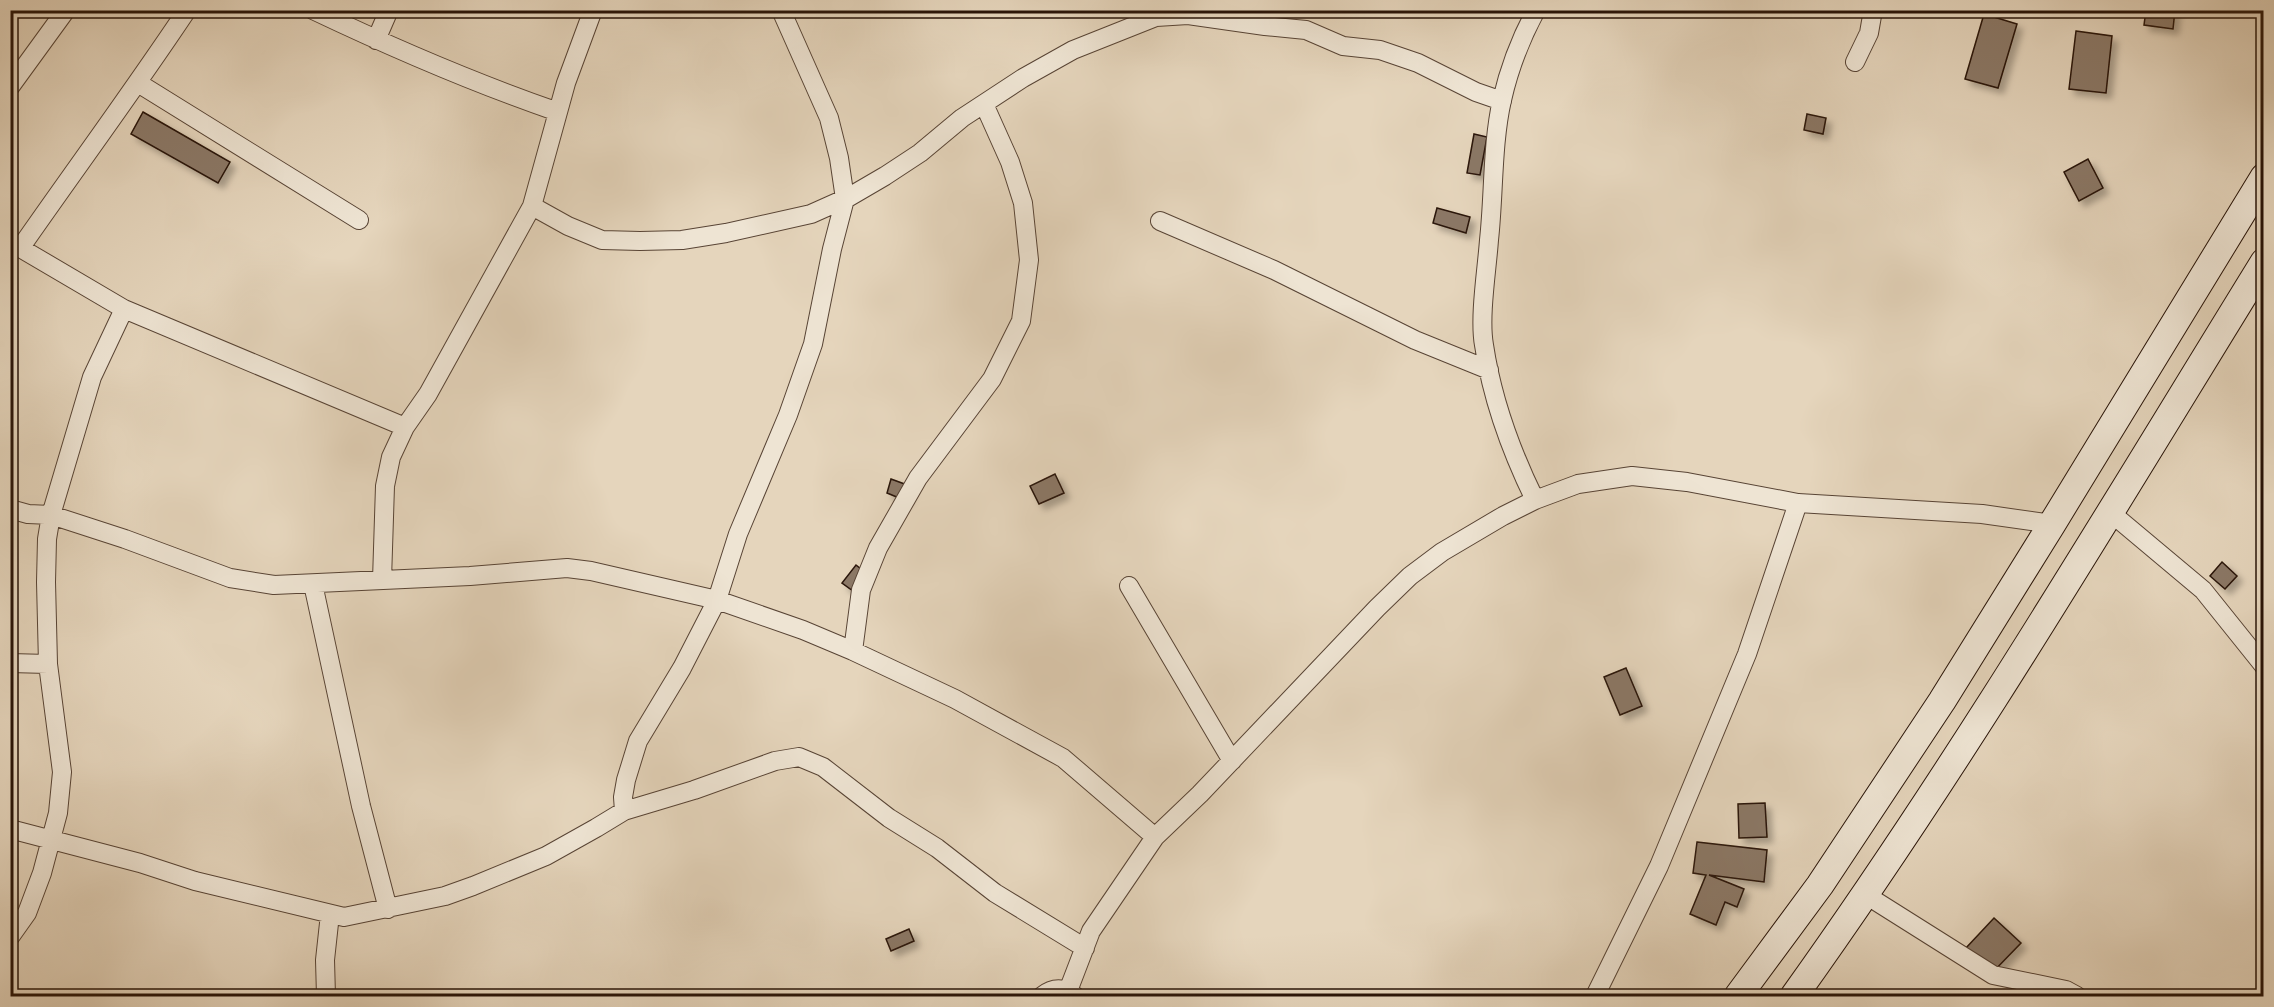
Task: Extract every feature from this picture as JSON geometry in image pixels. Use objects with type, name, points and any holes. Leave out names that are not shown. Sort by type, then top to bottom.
[{"type":"main road","points":[[1738,996],[1820,885],[1942,700],[2264,177]]},
{"type":"main road","points":[[1794,996],[1866,895],[1993,702],[2264,262]]},
{"type":"street","points":[[10,87],[66,10]]},
{"type":"street","points":[[187,10],[138,83],[16,245],[124,309],[405,428]]},
{"type":"street","points":[[313,10],[495,91],[558,112]]},
{"type":"street","points":[[376,40],[390,10]]},
{"type":"street","points":[[382,580],[385,486],[392,457],[405,428],[428,394],[532,206],[558,112],[592,10]]},
{"type":"street","points":[[624,811],[623,797],[626,780],[638,741],[682,668],[717,600],[738,534],[784,425],[813,344],[832,249],[845,199],[839,158],[829,118],[781,10]]},
{"type":"street","points":[[1535,500],[1518,465],[1493,392],[1483,342],[1502,101],[1515,57],[1536,10]]},
{"type":"street","points":[[1855,62],[1869,33],[1873,10]]},
{"type":"street","points":[[532,206],[568,226],[602,240],[682,240],[726,233],[811,214],[845,199],[920,153],[1023,78],[1073,50],[1156,17],[1187,13],[1265,26],[1306,30],[1343,46],[1380,50],[1418,63],[1476,92],[1502,101]]},
{"type":"street","points":[[138,83],[360,220]]},
{"type":"street","points":[[853,651],[861,590],[878,548],[918,478],[992,379],[1021,321],[1029,260],[1023,203],[1010,162],[984,105]]},
{"type":"street","points":[[1160,221],[1274,270],[1415,340],[1489,370]]},
{"type":"street","points":[[10,938],[27,913],[42,873],[58,813],[62,771],[48,664],[47,539],[51,515],[92,377],[124,309]]},
{"type":"street","points":[[1042,996],[1048,991],[1058,989],[1071,994],[1091,931],[1155,837],[1232,761],[1377,608],[1410,576],[1442,552],[1535,500],[1578,484],[1632,476],[1687,482],[1798,503],[1982,514],[2052,524]]},
{"type":"street","points":[[1595,996],[1659,866],[1743,664],[1798,503]]},
{"type":"street","points":[[10,509],[28,514],[51,515],[230,578],[274,585],[470,576],[567,568],[591,571],[717,600],[803,630],[955,699],[1063,758],[1155,837]]},
{"type":"street","points":[[2110,513],[2203,590],[2264,666]]},
{"type":"street","points":[[313,584],[361,806],[388,909]]},
{"type":"street","points":[[1129,586],[1232,761]]},
{"type":"street","points":[[10,663],[48,664]]},
{"type":"street","points":[[10,829],[140,862],[195,881],[344,917],[445,896],[546,856],[624,811],[694,790],[775,761],[799,757],[823,766],[889,818],[937,848],[994,893],[1085,948]]},
{"type":"street","points":[[1866,895],[1994,975],[2066,990],[2077,996]]},
{"type":"street","points":[[326,996],[325,960],[330,914]]},
{"type":"building","points":[[2146,10],[2175,10],[2173,29],[2144,25]]},
{"type":"building","points":[[1984,14],[2017,24],[1998,88],[1965,79]]},
{"type":"building","points":[[2076,31],[2112,36],[2106,93],[2069,89]]},
{"type":"building","points":[[143,112],[230,162],[218,183],[131,134]]},
{"type":"building","points":[[1807,114],[1826,118],[1823,134],[1804,130]]},
{"type":"building","points":[[1474,134],[1487,137],[1480,175],[1467,173]]},
{"type":"building","points":[[2088,159],[2103,188],[2079,201],[2064,172]]},
{"type":"building","points":[[1437,208],[1470,217],[1466,233],[1433,223]]},
{"type":"building","points":[[1055,474],[1064,493],[1039,504],[1030,486]]},
{"type":"building","points":[[891,479],[910,486],[904,500],[887,493]]},
{"type":"building","points":[[2222,562],[2237,576],[2225,589],[2210,576]]},
{"type":"building","points":[[856,565],[866,573],[853,591],[842,583]]},
{"type":"building","points":[[1626,668],[1642,706],[1620,715],[1604,677]]},
{"type":"building","points":[[1765,803],[1767,837],[1739,838],[1738,804]]},
{"type":"building","points":[[1697,842],[1767,850],[1764,882],[1709,875],[1744,889],[1737,907],[1725,902],[1716,925],[1690,914],[1706,875],[1693,873]]},
{"type":"building","points":[[1994,918],[2021,943],[1991,974],[1965,949]]},
{"type":"building","points":[[909,929],[914,941],[891,951],[886,939]]}]
